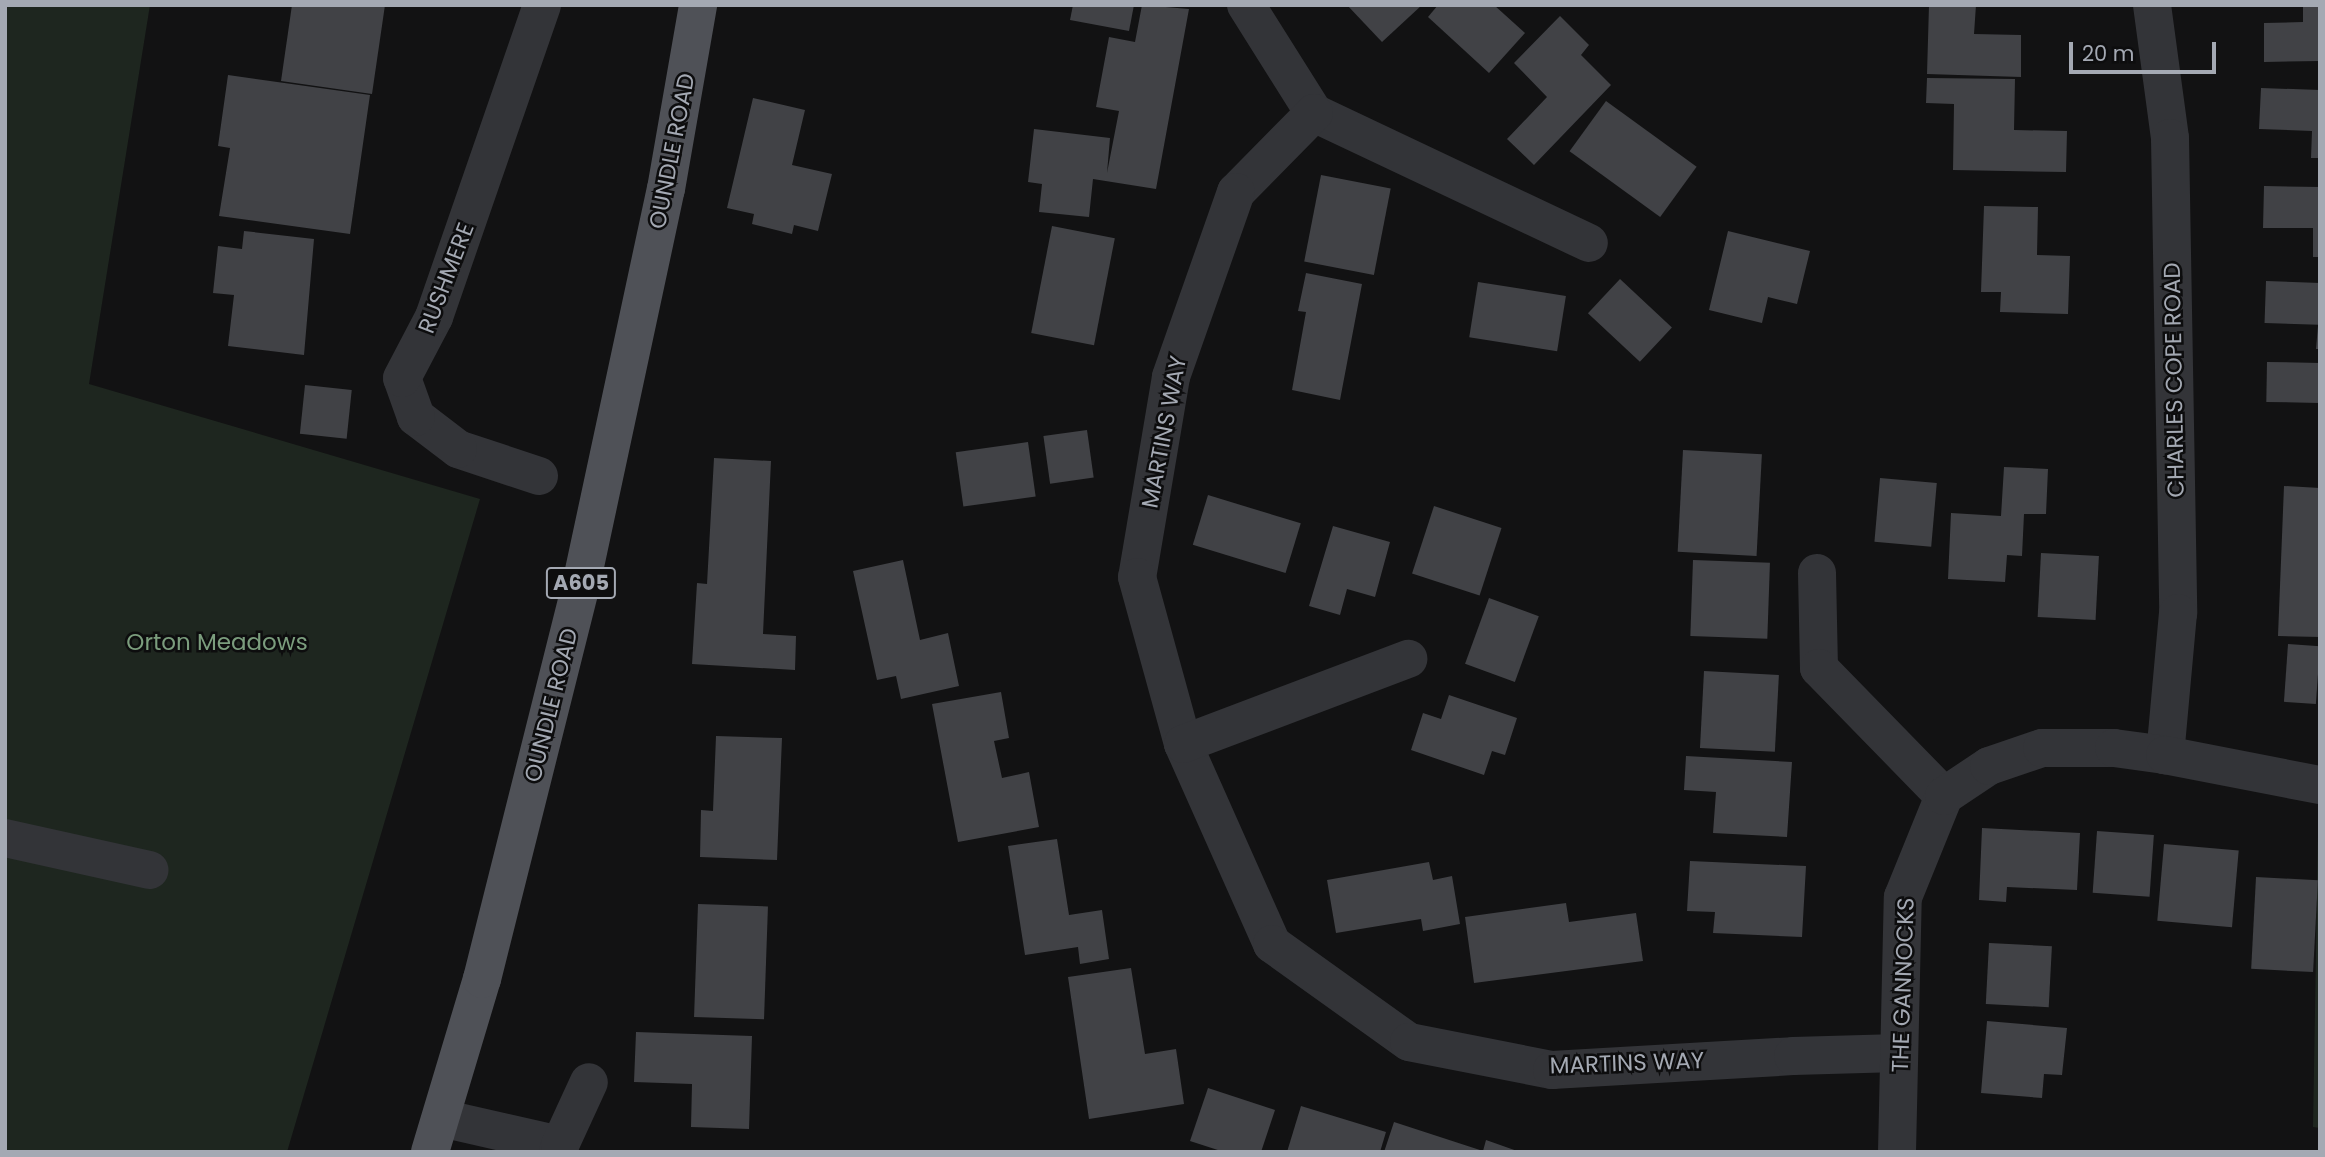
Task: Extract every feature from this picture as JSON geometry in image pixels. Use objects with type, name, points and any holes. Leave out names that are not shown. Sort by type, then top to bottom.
[{"type":"main road","name":"OUNDLE ROAD","points":[[436,1135],[482,979],[582,580],[666,189],[698,5]]},
{"type":"street","name":"RUSHMERE","points":[[539,475],[458,449],[416,417],[402,378],[434,317],[542,5]]},
{"type":"street","points":[[1246,5],[1314,113],[1589,243]]},
{"type":"street","name":"CHARLES COPE ROAD","points":[[2152,5],[2170,138],[2178,613],[2165,755]]},
{"type":"street","name":"MARTINS WAY","points":[[1314,113],[1236,192],[1171,377],[1137,577],[1184,744],[1272,944],[1409,1042],[1552,1070],[1701,1060],[1899,1053]]},
{"type":"street","points":[[1817,573],[1819,668],[1944,796],[1989,766],[2042,748],[2114,748],[2165,755],[2320,785]]},
{"type":"street","points":[[1184,744],[1408,659]]},
{"type":"street","name":"THE GANNOCKS","points":[[1897,1152],[1903,897],[1944,796]]},
{"type":"street","points":[[5,838],[149,870]]},
{"type":"street","points":[[436,1135],[559,1148],[589,1082]]},
{"type":"green space","name":"Orton Meadows","points":[[5,5],[150,5],[89,384],[480,499],[287,1152],[5,1152]]},
{"type":"green space","points":[[2318,833],[2320,834],[2320,1128],[2313,1127]]},
{"type":"building","points":[[292,5],[385,5],[372,94],[281,81]]},
{"type":"building","points":[[1073,5],[1134,5],[1129,31],[1070,20]]},
{"type":"building","points":[[1142,5],[1189,9],[1156,189],[1093,179],[1089,217],[1039,212],[1042,184],[1028,182],[1034,129],[1110,138],[1107,173],[1119,111],[1096,107],[1109,37],[1135,42]]},
{"type":"building","points":[[1347,5],[1422,5],[1382,42]]},
{"type":"building","points":[[1438,5],[1494,5],[1525,33],[1489,73],[1428,17]]},
{"type":"building","points":[[1929,5],[1976,5],[1974,34],[2021,35],[2021,77],[1927,74]]},
{"type":"building","points":[[2303,5],[2320,5],[2320,61],[2264,62],[2264,23],[2303,22]]},
{"type":"building","points":[[1560,16],[1589,45],[1581,55],[1611,85],[1534,165],[1507,139],[1547,97],[1514,63]]},
{"type":"building","points":[[228,75],[370,95],[350,234],[219,216],[230,148],[218,146]]},
{"type":"building","points":[[1927,78],[2015,79],[2014,130],[2067,131],[2066,172],[1953,170],[1954,104],[1926,103]]},
{"type":"building","points":[[2261,88],[2320,90],[2320,158],[2311,158],[2312,131],[2259,129]]},
{"type":"building","points":[[753,98],[805,110],[792,165],[832,174],[818,231],[794,225],[792,234],[752,224],[754,214],[727,208]]},
{"type":"building","points":[[1606,101],[1697,167],[1660,217],[1570,151]]},
{"type":"building","points":[[1321,175],[1391,189],[1374,275],[1304,261]]},
{"type":"building","points":[[2264,186],[2320,187],[2320,257],[2313,257],[2313,228],[2263,228]]},
{"type":"building","points":[[1984,206],[2038,207],[2037,255],[2070,256],[2068,314],[2000,312],[2001,292],[1981,292]]},
{"type":"building","points":[[1052,226],[1115,238],[1094,345],[1031,333]]},
{"type":"building","points":[[244,231],[314,239],[304,355],[228,346],[234,295],[213,293],[218,246],[242,249]]},
{"type":"building","points":[[1728,231],[1810,251],[1797,304],[1768,297],[1762,323],[1709,310]]},
{"type":"building","points":[[1306,273],[1362,284],[1340,400],[1292,390],[1306,312],[1298,311]]},
{"type":"building","points":[[1620,279],[1672,327],[1640,362],[1588,313]]},
{"type":"building","points":[[2266,281],[2320,283],[2319,325],[2265,323]]},
{"type":"building","points":[[1478,282],[1566,296],[1557,351],[1469,337]]},
{"type":"building","points":[[2318,326],[2320,349],[2316,349]]},
{"type":"building","points":[[2267,362],[2320,363],[2319,403],[2266,402]]},
{"type":"building","points":[[305,385],[352,390],[347,439],[300,434]]},
{"type":"building","points":[[1087,430],[1094,478],[1050,484],[1043,436]]},
{"type":"building","points":[[1028,442],[1036,496],[963,507],[956,452]]},
{"type":"building","points":[[1683,450],[1762,454],[1757,556],[1678,552]]},
{"type":"building","points":[[714,458],[771,461],[763,634],[796,636],[795,670],[692,664],[697,583],[707,584]]},
{"type":"building","points":[[2004,467],[2048,469],[2046,514],[2024,514],[2022,556],[2007,555],[2005,582],[1948,579],[1951,513],[2001,516]]},
{"type":"building","points":[[1880,478],[1937,483],[1931,547],[1874,542]]},
{"type":"building","points":[[2284,486],[2320,488],[2320,637],[2278,636]]},
{"type":"building","points":[[1208,495],[1301,523],[1286,573],[1193,545]]},
{"type":"building","points":[[1434,506],[1502,528],[1480,595],[1412,574]]},
{"type":"building","points":[[1333,526],[1390,542],[1375,597],[1347,589],[1340,615],[1309,606]]},
{"type":"building","points":[[2041,553],[2099,556],[2096,620],[2038,617]]},
{"type":"building","points":[[903,560],[920,640],[948,633],[959,686],[901,699],[896,676],[877,680],[853,571]]},
{"type":"building","points":[[1693,560],[1770,563],[1767,639],[1690,636]]},
{"type":"building","points":[[1489,598],[1539,616],[1515,682],[1465,664]]},
{"type":"building","points":[[2288,644],[2320,646],[2316,704],[2284,702]]},
{"type":"building","points":[[1704,671],[1779,675],[1775,752],[1700,748]]},
{"type":"building","points":[[1001,692],[1009,738],[994,741],[1002,778],[1029,772],[1039,827],[958,842],[932,704]]},
{"type":"building","points":[[1449,695],[1517,718],[1505,755],[1492,751],[1484,775],[1411,750],[1423,713],[1441,719]]},
{"type":"building","points":[[716,736],[782,738],[777,860],[700,857],[701,810],[713,811]]},
{"type":"building","points":[[1686,756],[1792,762],[1787,837],[1713,833],[1716,792],[1684,790]]},
{"type":"building","points":[[1982,828],[2080,833],[2077,890],[2007,887],[2006,902],[1979,900]]},
{"type":"building","points":[[2097,831],[2154,835],[2150,897],[2093,893]]},
{"type":"building","points":[[1057,839],[1069,915],[1102,910],[1109,959],[1080,964],[1078,947],[1025,955],[1008,846]]},
{"type":"building","points":[[2164,844],[2239,851],[2232,927],[2157,921]]},
{"type":"building","points":[[1690,861],[1806,866],[1802,937],[1713,933],[1715,912],[1687,911]]},
{"type":"building","points":[[1429,862],[1433,880],[1452,876],[1460,924],[1423,931],[1421,919],[1336,933],[1327,880]]},
{"type":"building","points":[[2256,877],[2318,880],[2313,972],[2251,969]]},
{"type":"building","points":[[1566,903],[1569,922],[1636,913],[1643,961],[1474,983],[1465,917]]},
{"type":"building","points":[[698,904],[768,906],[764,1019],[694,1017]]},
{"type":"building","points":[[1989,943],[2052,946],[2049,1007],[1986,1004]]},
{"type":"building","points":[[1131,968],[1145,1054],[1176,1049],[1184,1104],[1089,1119],[1068,977]]},
{"type":"building","points":[[1987,1021],[2067,1028],[2062,1075],[2044,1074],[2042,1098],[1981,1093]]},
{"type":"building","points":[[636,1032],[752,1036],[749,1129],[691,1127],[692,1084],[634,1082]]},
{"type":"building","points":[[1208,1088],[1275,1110],[1261,1152],[1224,1152],[1190,1141]]},
{"type":"building","points":[[1301,1106],[1386,1132],[1380,1152],[1287,1152]]},
{"type":"building","points":[[1394,1122],[1483,1151],[1486,1140],[1520,1152],[1384,1152]]}]
